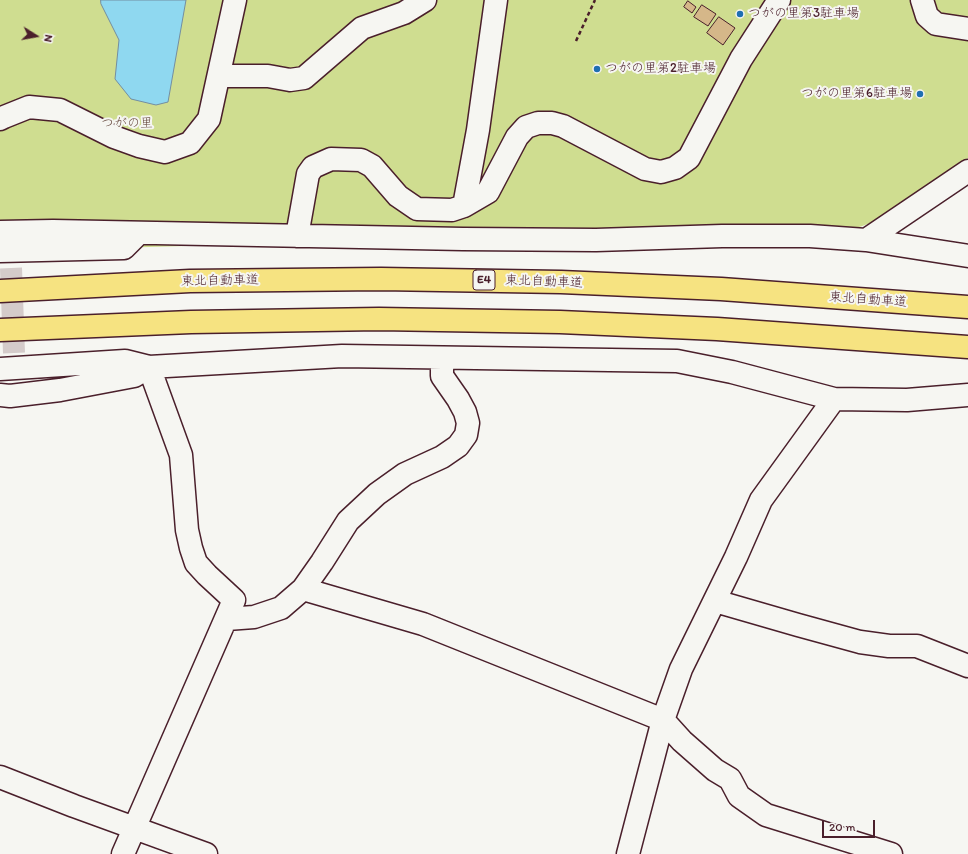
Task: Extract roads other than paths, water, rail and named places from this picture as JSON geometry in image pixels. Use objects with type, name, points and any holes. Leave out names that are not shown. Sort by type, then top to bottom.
[{"type":"highway","name":"東北自動車道","points":[[0,291],[190,281],[381,279],[514,281],[721,289],[968,307]]},
{"type":"highway","points":[[0,330],[191,322],[379,319],[568,322],[717,330],[968,347]]},
{"type":"street","points":[[0,120],[4,116],[29,107],[60,110],[114,137],[139,146],[165,152],[190,143],[209,119],[235,0]]},
{"type":"street","points":[[218,76],[268,76],[290,80],[304,78],[362,28],[404,13],[425,0]]},
{"type":"street","points":[[464,206],[478,130],[496,0]]},
{"type":"street","points":[[297,236],[308,174],[313,167],[331,159],[361,160],[372,166],[398,196],[417,209],[452,210],[464,206],[488,192],[517,137],[526,127],[538,123],[552,123],[562,126],[646,169],[661,172],[675,168],[688,158],[741,59],[779,0]]},
{"type":"street","points":[[922,0],[927,16],[936,24],[968,29]]},
{"type":"street","points":[[866,240],[968,171]]},
{"type":"street","points":[[0,232],[53,231],[589,240],[722,236],[810,236],[866,240],[968,256]]},
{"type":"street","points":[[7,257],[124,248],[139,233]]},
{"type":"street","points":[[10,364],[49,365],[125,361],[148,367],[342,356],[676,361],[732,372],[834,399],[907,400],[968,395]]},
{"type":"street","points":[[227,619],[254,617],[281,608],[302,589],[322,562],[348,521],[377,494],[405,474],[442,457],[458,446],[466,435],[468,423],[465,412],[458,399],[442,376],[442,368],[445,358]]},
{"type":"street","points":[[0,395],[10,396],[60,390],[134,376],[148,367]]},
{"type":"street","points":[[123,854],[234,600],[196,563],[190,548],[181,455],[148,367]]},
{"type":"street","points":[[628,854],[663,720],[681,669],[715,601],[761,500],[834,399]]},
{"type":"street","points":[[302,589],[423,624],[663,720],[682,741],[715,770],[730,779],[739,796],[766,815],[891,854]]},
{"type":"street","points":[[715,601],[860,642],[889,646],[917,646],[968,666]]},
{"type":"street","points":[[0,777],[206,854]]},
{"type":"water","points":[[101,0],[186,0],[168,102],[156,105],[131,99],[115,79],[119,40],[101,4]]},
{"type":"tunnel","points":[[11,268],[14,353]]},
{"type":"place","name":"つがの里第3駐車場","points":[[740,14]]},
{"type":"place","name":"つがの里第2駐車場","points":[[597,69]]},
{"type":"place","name":"つがの里第6駐車場","points":[[920,94]]},
{"type":"park label","name":"つがの里","points":[[127,124]]}]
